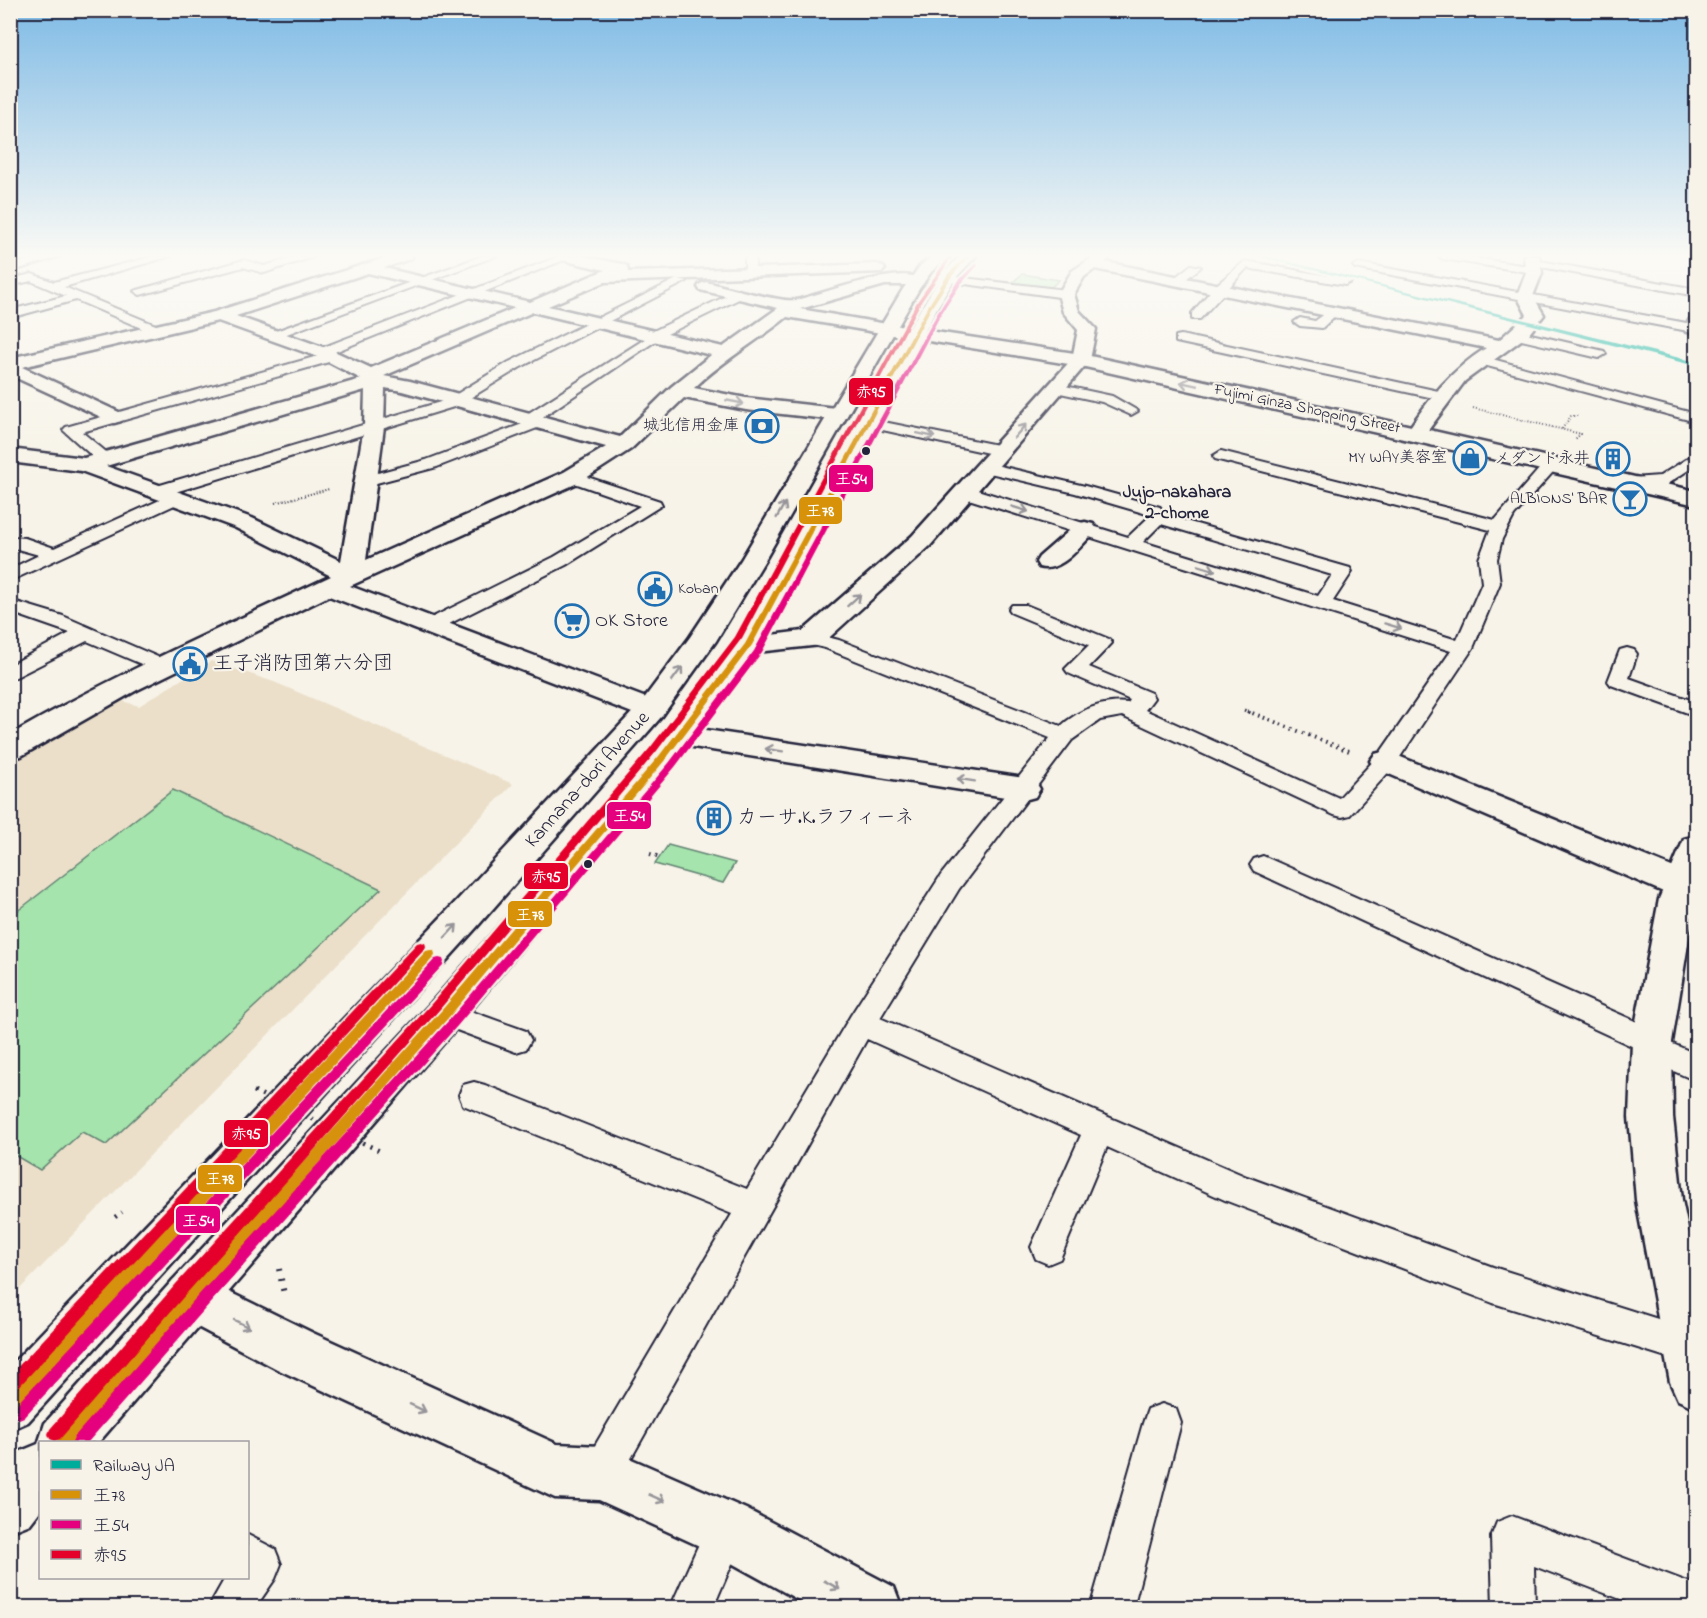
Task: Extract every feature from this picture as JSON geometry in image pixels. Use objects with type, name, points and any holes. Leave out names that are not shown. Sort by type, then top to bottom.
[{"type":"street","points":[[10,366],[157,332]]},
{"type":"street","points":[[261,332],[326,355],[373,378],[624,445]]},
{"type":"street","points":[[95,462],[373,378],[476,332]]},
{"type":"street","points":[[637,332],[727,353]]},
{"type":"street","points":[[10,749],[82,705],[160,665],[572,477],[624,445],[708,364],[757,332]]},
{"type":"street","name":"Fujimi Ginza Shopping Street","points":[[901,332],[1081,360],[1416,433],[1696,498]]},
{"type":"street","name":"Kannana-dori Avenue","points":[[68,1441],[190,1298],[446,1014],[679,736],[748,645],[853,418],[901,332]]},
{"type":"street","points":[[748,645],[811,639],[921,541],[1081,360],[1087,332]]},
{"type":"street","points":[[1430,332],[1502,346]]},
{"type":"street","points":[[1416,433],[1442,398],[1467,370],[1522,332]]},
{"type":"street","points":[[10,366],[114,417]]},
{"type":"street","points":[[339,582],[357,553],[374,427],[373,378]]},
{"type":"street","points":[[678,391],[746,404],[853,418]]},
{"type":"street","name":"Kannana-dori Avenue","points":[[10,1404],[463,918],[651,710],[702,641],[753,560],[853,418]]},
{"type":"street","points":[[10,455],[95,462],[165,496],[276,537],[313,559],[339,582],[430,626],[651,710]]},
{"type":"street","points":[[1048,562],[1085,530]]},
{"type":"street","points":[[679,736],[1024,789]]},
{"type":"street","points":[[1384,763],[1687,893],[1652,1045],[1651,1117],[1659,1200],[1693,1364]]},
{"type":"street","points":[[190,1298],[295,1351],[555,1471],[601,1473],[726,1529],[873,1608]]},
{"type":"street","name":"Kannana-dori Avenue","points":[[10,1504],[39,1473]]},
{"type":"lane","points":[[271,335],[281,332]]},
{"type":"lane","points":[[95,462],[71,429],[326,355],[383,332]]},
{"type":"lane","points":[[10,576],[55,555],[165,496],[457,400],[514,365],[583,332]]},
{"type":"lane","points":[[365,481],[400,474],[453,457],[535,421],[585,380],[665,332]]},
{"type":"lane","points":[[1518,334],[1599,354]]},
{"type":"lane","points":[[1181,339],[1442,398]]},
{"type":"lane","points":[[1482,360],[1696,418]]},
{"type":"lane","points":[[1056,388],[1107,399],[1131,411]]},
{"type":"lane","points":[[853,418],[995,459],[1143,507],[1154,511],[1158,518],[1343,572],[1322,604]]},
{"type":"lane","points":[[1221,456],[1500,526]]},
{"type":"lane","points":[[1632,483],[1664,481],[1696,458]]},
{"type":"lane","points":[[601,1473],[861,1023],[950,882],[1064,735],[1085,716],[1105,710],[1132,712],[1342,809],[1384,763],[1463,648],[1491,583],[1488,559],[1493,539],[1507,514],[1552,464]]},
{"type":"lane","points":[[430,626],[560,561],[654,505],[572,477]]},
{"type":"lane","points":[[965,492],[1463,648]]},
{"type":"lane","points":[[1131,544],[1158,518]]},
{"type":"lane","points":[[10,542],[18,542],[55,555]]},
{"type":"lane","points":[[10,606],[86,633],[160,665]]},
{"type":"lane","points":[[1019,609],[1102,643],[1075,669],[1143,698],[1132,712]]},
{"type":"lane","points":[[10,674],[86,633]]},
{"type":"lane","points":[[811,639],[832,645],[1064,735]]},
{"type":"lane","points":[[1627,654],[1618,681],[1696,708]]},
{"type":"lane","points":[[1263,865],[1652,1045],[1696,1068]]},
{"type":"lane","points":[[446,1014],[516,1040]]},
{"type":"lane","points":[[861,1023],[1239,1190],[1693,1364]]},
{"type":"lane","points":[[474,1095],[754,1207]]},
{"type":"lane","points":[[1048,1247],[1100,1127]]},
{"type":"lane","points":[[1112,1608],[1162,1423]]},
{"type":"lane","points":[[691,1608],[726,1529]]},
{"type":"lane","points":[[1514,1608],[1512,1537],[1696,1606]]},
{"type":"lane","points":[[230,1608],[260,1564],[249,1557]]},
{"type":"path","points":[[1442,398],[1581,434],[1573,441]]},
{"type":"path","points":[[1562,429],[1571,416],[1584,416]]},
{"type":"path","points":[[232,519],[297,496],[365,481]]},
{"type":"path","points":[[1244,710],[1384,763]]},
{"type":"path","points":[[650,854],[660,857]]},
{"type":"path","points":[[254,1091],[380,1151]]},
{"type":"shaded area","points":[[211,661],[274,682],[513,784],[11,1298],[11,764],[93,705],[109,697],[139,706]]},
{"type":"green space","points":[[173,790],[381,889],[106,1145],[82,1132],[40,1170],[11,1153],[11,916]]},
{"type":"green space","points":[[668,845],[735,863],[723,883],[655,864]]},
{"type":"rail line","name":"JA","points":[[1565,332],[1696,364]]},
{"type":"transit line","name":"赤95","points":[[55,1434],[181,1289],[436,1006],[653,750],[738,638],[903,332]]},
{"type":"transit line","name":"王78","points":[[65,1441],[190,1297],[445,1014],[662,758],[748,645],[916,332]]},
{"type":"transit line","name":"王54","points":[[80,1441],[454,1022],[672,765],[758,652],[930,332]]},
{"type":"transit line","name":"赤95","points":[[10,1386],[421,946]]},
{"type":"transit line","name":"王78","points":[[10,1403],[430,954]]},
{"type":"transit line","name":"王54","points":[[19,1412],[439,962]]},
{"type":"place","name":"城北信用金庫","points":[[762,426]]},
{"type":"place","name":"MY WAY美容室","points":[[1470,458]]},
{"type":"place","name":"メダンド永井","points":[[1613,459]]},
{"type":"place","name":"ALBIONS' BAR","points":[[1630,499]]},
{"type":"place","name":"Koban","points":[[655,589]]},
{"type":"place","name":"OK Store","points":[[572,621]]},
{"type":"place","name":"王子消防団第六分団","points":[[190,664]]},
{"type":"place","name":"カーサ.K.ラフィーネ","points":[[714,818]]},
{"type":"district","name":"Jujo-nakahara 2-chome","points":[[1177,503]]}]
